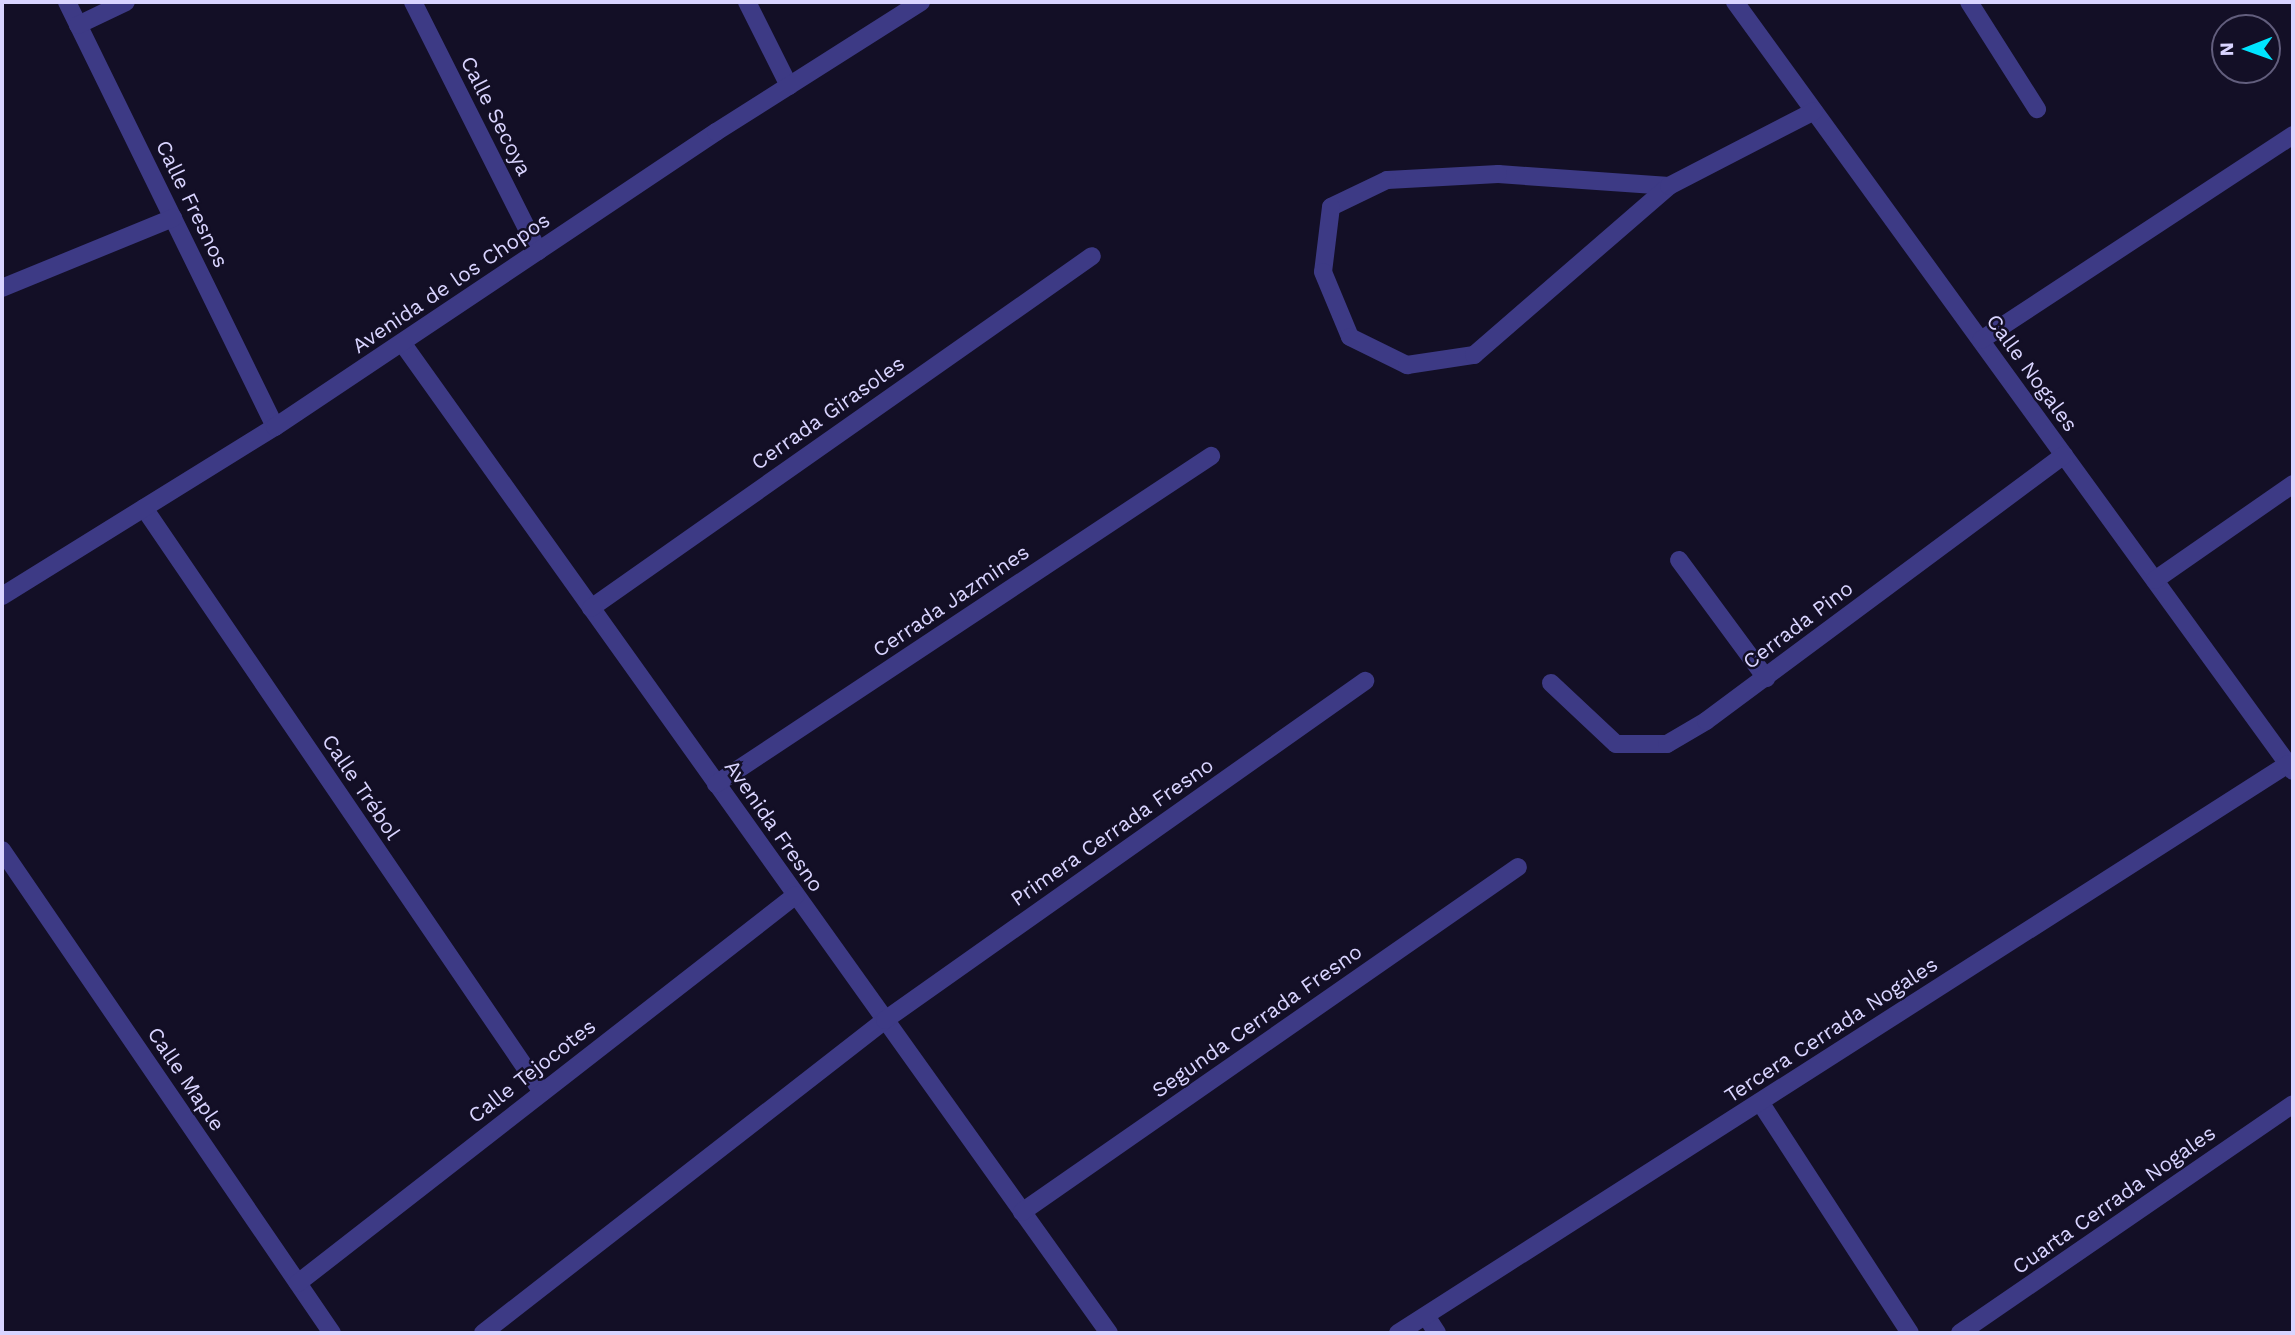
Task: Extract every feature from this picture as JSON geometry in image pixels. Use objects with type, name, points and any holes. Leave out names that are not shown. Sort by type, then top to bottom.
[{"type":"street","name":"Calle Fresnos","points":[[67,2],[275,427]]},
{"type":"street","points":[[78,25],[126,2]]},
{"type":"street","name":"Calle Secoya","points":[[414,2],[538,251]]},
{"type":"street","points":[[747,2],[789,86]]},
{"type":"street","name":"Avenida de los Chopos","points":[[2,596],[275,427],[538,251],[921,2]]},
{"type":"street","name":"Calle Nogales","points":[[1735,2],[2291,767]]},
{"type":"street","points":[[1969,2],[2037,109]]},
{"type":"street","points":[[1669,186],[1498,174],[1387,180],[1331,207],[1323,272],[1350,337],[1406,365],[1474,355],[1669,186],[1814,111]]},
{"type":"street","points":[[1981,341],[2293,135]]},
{"type":"street","points":[[2,288],[173,218]]},
{"type":"street","name":"Cerrada Girasoles","points":[[591,608],[1092,256]]},
{"type":"street","name":"Avenida Fresno","points":[[402,344],[1108,1333]]},
{"type":"street","name":"Cerrada Pino","points":[[1551,683],[1616,744],[1667,744],[1766,678],[2064,455]]},
{"type":"street","name":"Cerrada Jazmines","points":[[716,784],[1211,456]]},
{"type":"street","points":[[2155,580],[2293,484]]},
{"type":"street","name":"Calle Trébol","points":[[144,508],[542,1092]]},
{"type":"street","points":[[1679,560],[1766,678]]},
{"type":"street","name":"Primera Cerrada Fresno","points":[[483,1333],[885,1020],[1365,681]]},
{"type":"street","name":"Tercera Cerrada Nogales","points":[[1398,1333],[2291,767]]},
{"type":"street","name":"Calle Maple","points":[[2,850],[332,1333]]},
{"type":"street","name":"Segunda Cerrada Fresno","points":[[1022,1212],[1518,867]]},
{"type":"street","name":"Calle Tejocotes","points":[[298,1283],[796,895]]},
{"type":"street","points":[[1760,1102],[1910,1333]]},
{"type":"street","name":"Cuarta Cerrada Nogales","points":[[1959,1333],[2293,1104]]},
{"type":"street","points":[[1426,1316],[1437,1333]]}]
